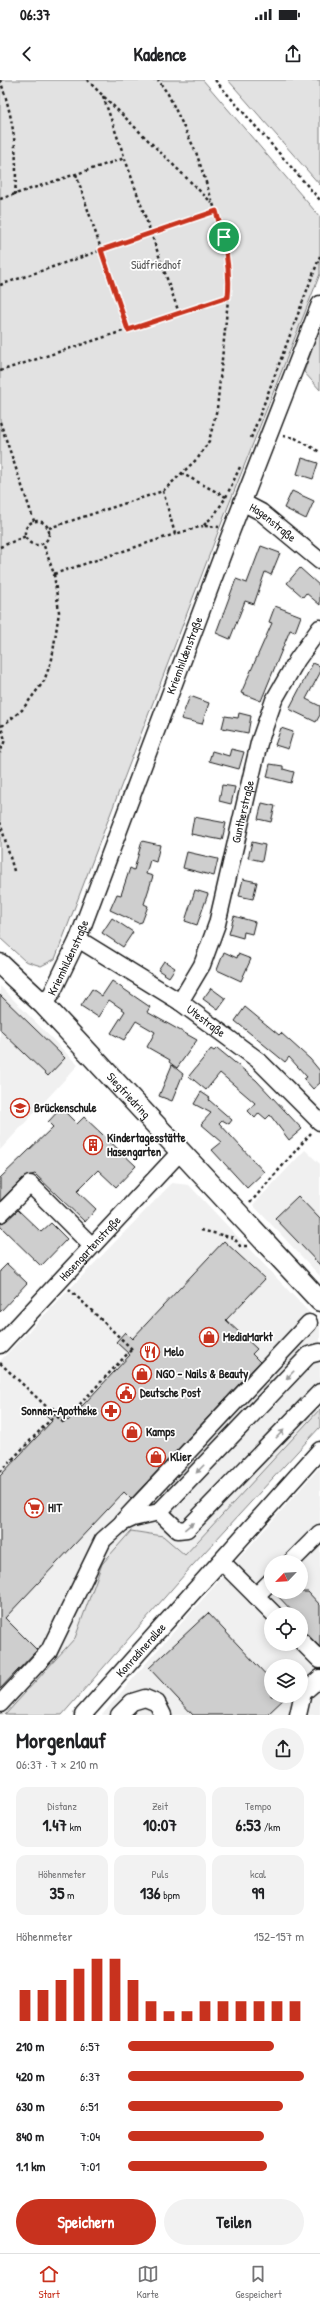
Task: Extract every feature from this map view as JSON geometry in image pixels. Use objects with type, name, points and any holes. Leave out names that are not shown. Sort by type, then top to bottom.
[{"type":"main road","name":"Siegfriedring","points":[[0,964],[43,1004],[320,1301]]},
{"type":"street","name":"Kriemhildenstraße","points":[[43,1004],[52,993],[78,939],[242,502],[320,304]]},
{"type":"street","name":"Hagenstraße","points":[[242,502],[261,512],[320,561]]},
{"type":"street","name":"Guntherstraße","points":[[180,1002],[202,965],[217,924],[259,743],[274,700],[297,660],[320,628]]},
{"type":"street","name":"Utestraße","points":[[78,939],[180,1002],[258,1060],[320,1123]]},
{"type":"street","name":"Hasengartenstraße","points":[[3,1337],[60,1281],[180,1152]]},
{"type":"street","points":[[0,1214],[30,1184],[92,1246]]},
{"type":"street","points":[[0,1704],[50,1651],[103,1540],[122,1523],[308,1323]]},
{"type":"street","points":[[122,1523],[133,1518],[159,1512],[309,1355],[320,1352]]},
{"type":"street","points":[[159,1512],[178,1530],[188,1529],[320,1392]]},
{"type":"street","name":"Konradinerallee","points":[[83,1715],[320,1450]]},
{"type":"street","points":[[297,1555],[320,1533]]},
{"type":"street","points":[[221,1560],[267,1607]]},
{"type":"street","points":[[256,1596],[264,1588]]},
{"type":"street","points":[[308,1647],[320,1660]]},
{"type":"street","points":[[304,1715],[297,1715],[303,1693],[320,1678]]},
{"type":"street","points":[[119,1715],[132,1702],[145,1698],[157,1703],[163,1715]]},
{"type":"path","points":[[0,80],[9,105],[14,134],[17,163],[15,194]]},
{"type":"path","points":[[87,80],[213,204]]},
{"type":"path","points":[[49,528],[163,491],[198,458],[208,442],[217,410],[228,297],[229,272],[224,237],[196,152],[168,94],[158,80]]},
{"type":"path","points":[[215,80],[320,200]]},
{"type":"path","points":[[103,96],[179,313]]},
{"type":"path","points":[[0,199],[125,158]]},
{"type":"path","points":[[76,174],[128,330]]},
{"type":"path","points":[[0,285],[216,211]]},
{"type":"path","points":[[250,442],[320,256]]},
{"type":"path","points":[[0,372],[228,297]]},
{"type":"path","points":[[0,422],[34,521]]},
{"type":"path","points":[[269,433],[295,438],[320,452]]},
{"type":"path","points":[[203,526],[215,514],[226,497],[241,464]]},
{"type":"path","points":[[181,474],[226,497]]},
{"type":"path","points":[[163,491],[175,534]]},
{"type":"path","points":[[34,521],[44,523],[49,528],[49,535],[43,543]]},
{"type":"path","points":[[34,521],[26,529],[26,536],[31,543],[43,543]]},
{"type":"path","points":[[54,574],[203,526],[220,527],[231,532]]},
{"type":"path","points":[[0,547],[26,536]]},
{"type":"path","points":[[0,753],[5,740],[1,725],[22,710],[44,681],[52,659],[59,612],[54,574],[43,543]]},
{"type":"path","points":[[0,822],[14,871]]},
{"type":"path","points":[[249,1204],[320,1123]]},
{"type":"path","points":[[201,1230],[234,1238],[240,1246]]},
{"type":"path","points":[[0,1363],[64,1423],[133,1350],[60,1281]]},
{"type":"path","points":[[0,1472],[55,1415]]},
{"type":"shaded area","name":"Brückenschule","points":[[0,986],[78,1065],[0,1150]]},
{"type":"shaded area","points":[[305,1150],[320,1164],[320,1276],[253,1205]]},
{"type":"shaded area","points":[[172,1183],[189,1185],[320,1324],[320,1409],[185,1555],[163,1536],[102,1564],[75,1638],[5,1715],[0,1715],[0,1361]]},
{"type":"shaded area","points":[[320,1467],[320,1715],[102,1715],[154,1654]]},
{"type":"green space","name":"Südfriedhof","points":[[0,80],[203,80],[320,217],[320,274],[220,527],[55,959],[41,966],[25,961],[0,938]]},
{"type":"green space","points":[[228,80],[320,80],[320,185]]},
{"type":"green space","points":[[320,327],[320,390],[304,372]]},
{"type":"green space","points":[[320,1409],[320,1427],[192,1566],[62,1715],[5,1715],[75,1638],[102,1564],[131,1531],[163,1536],[185,1555]]},
{"type":"building","points":[[302,458],[318,463],[313,479],[297,474]]},
{"type":"building","points":[[292,491],[314,501],[306,519],[284,508]]},
{"type":"building","points":[[261,546],[280,553],[271,575],[265,572],[254,604],[245,601],[230,639],[216,633],[236,579],[247,583]]},
{"type":"building","points":[[300,568],[320,586],[320,605],[306,593],[303,597],[287,583]]},
{"type":"building","points":[[275,606],[301,616],[295,632],[290,630],[261,701],[241,693],[272,623],[269,622]]},
{"type":"building","points":[[313,663],[320,666],[320,673],[306,699],[320,706],[320,715],[316,722],[289,709]]},
{"type":"building","points":[[190,696],[209,703],[202,724],[181,719]]},
{"type":"building","points":[[239,713],[251,716],[248,733],[222,728],[225,716],[238,718]]},
{"type":"building","points":[[281,728],[293,732],[288,749],[275,745]]},
{"type":"building","points":[[231,749],[244,752],[239,769],[209,761],[212,751],[229,756]]},
{"type":"building","points":[[270,764],[283,766],[283,769],[294,772],[291,783],[267,777]]},
{"type":"building","points":[[222,785],[235,787],[231,804],[219,801]]},
{"type":"building","points":[[262,803],[275,806],[271,822],[258,819]]},
{"type":"building","points":[[194,817],[226,823],[222,840],[191,834]]},
{"type":"building","points":[[142,841],[160,845],[156,862],[150,860],[146,874],[153,876],[144,904],[148,906],[142,922],[138,923],[110,910],[117,894],[121,895],[130,868],[134,870]]},
{"type":"building","points":[[252,842],[265,845],[262,861],[248,858]]},
{"type":"building","points":[[187,852],[218,859],[214,876],[183,868]]},
{"type":"building","points":[[243,879],[257,882],[253,899],[239,896]]},
{"type":"building","points":[[195,890],[208,894],[197,925],[185,921]]},
{"type":"building","points":[[234,916],[255,922],[252,934],[244,932],[243,938],[229,934]]},
{"type":"building","points":[[112,918],[133,932],[123,947],[102,933]]},
{"type":"building","points":[[224,952],[237,958],[238,954],[251,959],[241,981],[217,970]]},
{"type":"building","points":[[164,961],[175,968],[169,977],[158,970]]},
{"type":"building","points":[[112,981],[150,1007],[147,1012],[197,1040],[177,1068],[169,1062],[170,1060],[147,1047],[155,1032],[136,1021],[124,1040],[111,1033],[125,1011],[109,1000],[98,1017],[81,1006],[92,989],[102,996]]},
{"type":"building","points":[[211,988],[226,999],[218,1010],[203,999]]},
{"type":"building","points":[[0,995],[65,1058],[48,1076],[0,1030]]},
{"type":"building","points":[[245,1007],[279,1035],[281,1033],[310,1059],[320,1071],[320,1083],[313,1089],[304,1079],[307,1077],[289,1057],[285,1062],[235,1021]]},
{"type":"building","points":[[217,1048],[256,1080],[302,1129],[289,1140],[270,1115],[266,1119],[259,1113],[255,1118],[248,1111],[255,1103],[220,1073],[206,1090],[189,1076],[211,1049],[214,1051]]},
{"type":"building","points":[[172,1065],[183,1074],[172,1101],[159,1096]]},
{"type":"building","points":[[201,1092],[210,1098],[209,1100],[232,1120],[229,1124],[222,1120],[219,1123],[264,1172],[247,1188],[212,1150],[222,1142],[201,1124],[211,1113],[194,1104]]},
{"type":"building","points":[[61,1108],[77,1124],[84,1117],[136,1166],[116,1187],[98,1170],[77,1191],[96,1209],[85,1222],[35,1174],[24,1177],[0,1201],[0,1178],[53,1127],[48,1122]]},
{"type":"building","points":[[298,1196],[320,1219],[320,1265],[275,1218]]},
{"type":"building","points":[[18,1210],[41,1232],[51,1223],[67,1239],[41,1266],[0,1226],[0,1223],[6,1221]]},
{"type":"building","points":[[224,1241],[265,1279],[226,1320],[257,1349],[252,1354],[260,1362],[131,1499],[124,1492],[5,1618],[37,1650],[0,1689],[0,1476],[52,1421],[46,1415],[53,1407],[68,1421],[130,1355],[116,1342],[125,1332],[132,1339]]},
{"type":"building","points":[[7,1264],[27,1283],[0,1312],[0,1271]]},
{"type":"building","points":[[308,1592],[320,1605],[320,1647],[308,1636],[308,1607],[288,1607],[281,1599],[308,1599]]},
{"type":"building","points":[[208,1613],[264,1673],[264,1703],[280,1703],[267,1715],[193,1715],[149,1668]]},
{"type":"place","name":"Brückenschule","points":[[20,1108]]},
{"type":"place","name":"Kindertagesstätte Hasengarten","points":[[93,1145]]},
{"type":"place","name":"MediaMarkt","points":[[209,1337]]},
{"type":"place","name":"Melo","points":[[150,1352]]},
{"type":"place","name":"NGO - Nails & Beauty","points":[[142,1374]]},
{"type":"place","name":"Deutsche Post","points":[[126,1393]]},
{"type":"place","name":"Sonnen-Apotheke","points":[[111,1411]]},
{"type":"place","name":"Kamps","points":[[132,1432]]},
{"type":"place","name":"Klier","points":[[156,1457]]},
{"type":"place","name":"HIT","points":[[34,1508]]},
{"type":"route","points":[[216,211],[224,237],[230,280],[228,297],[128,330],[101,250],[216,211]]}]
